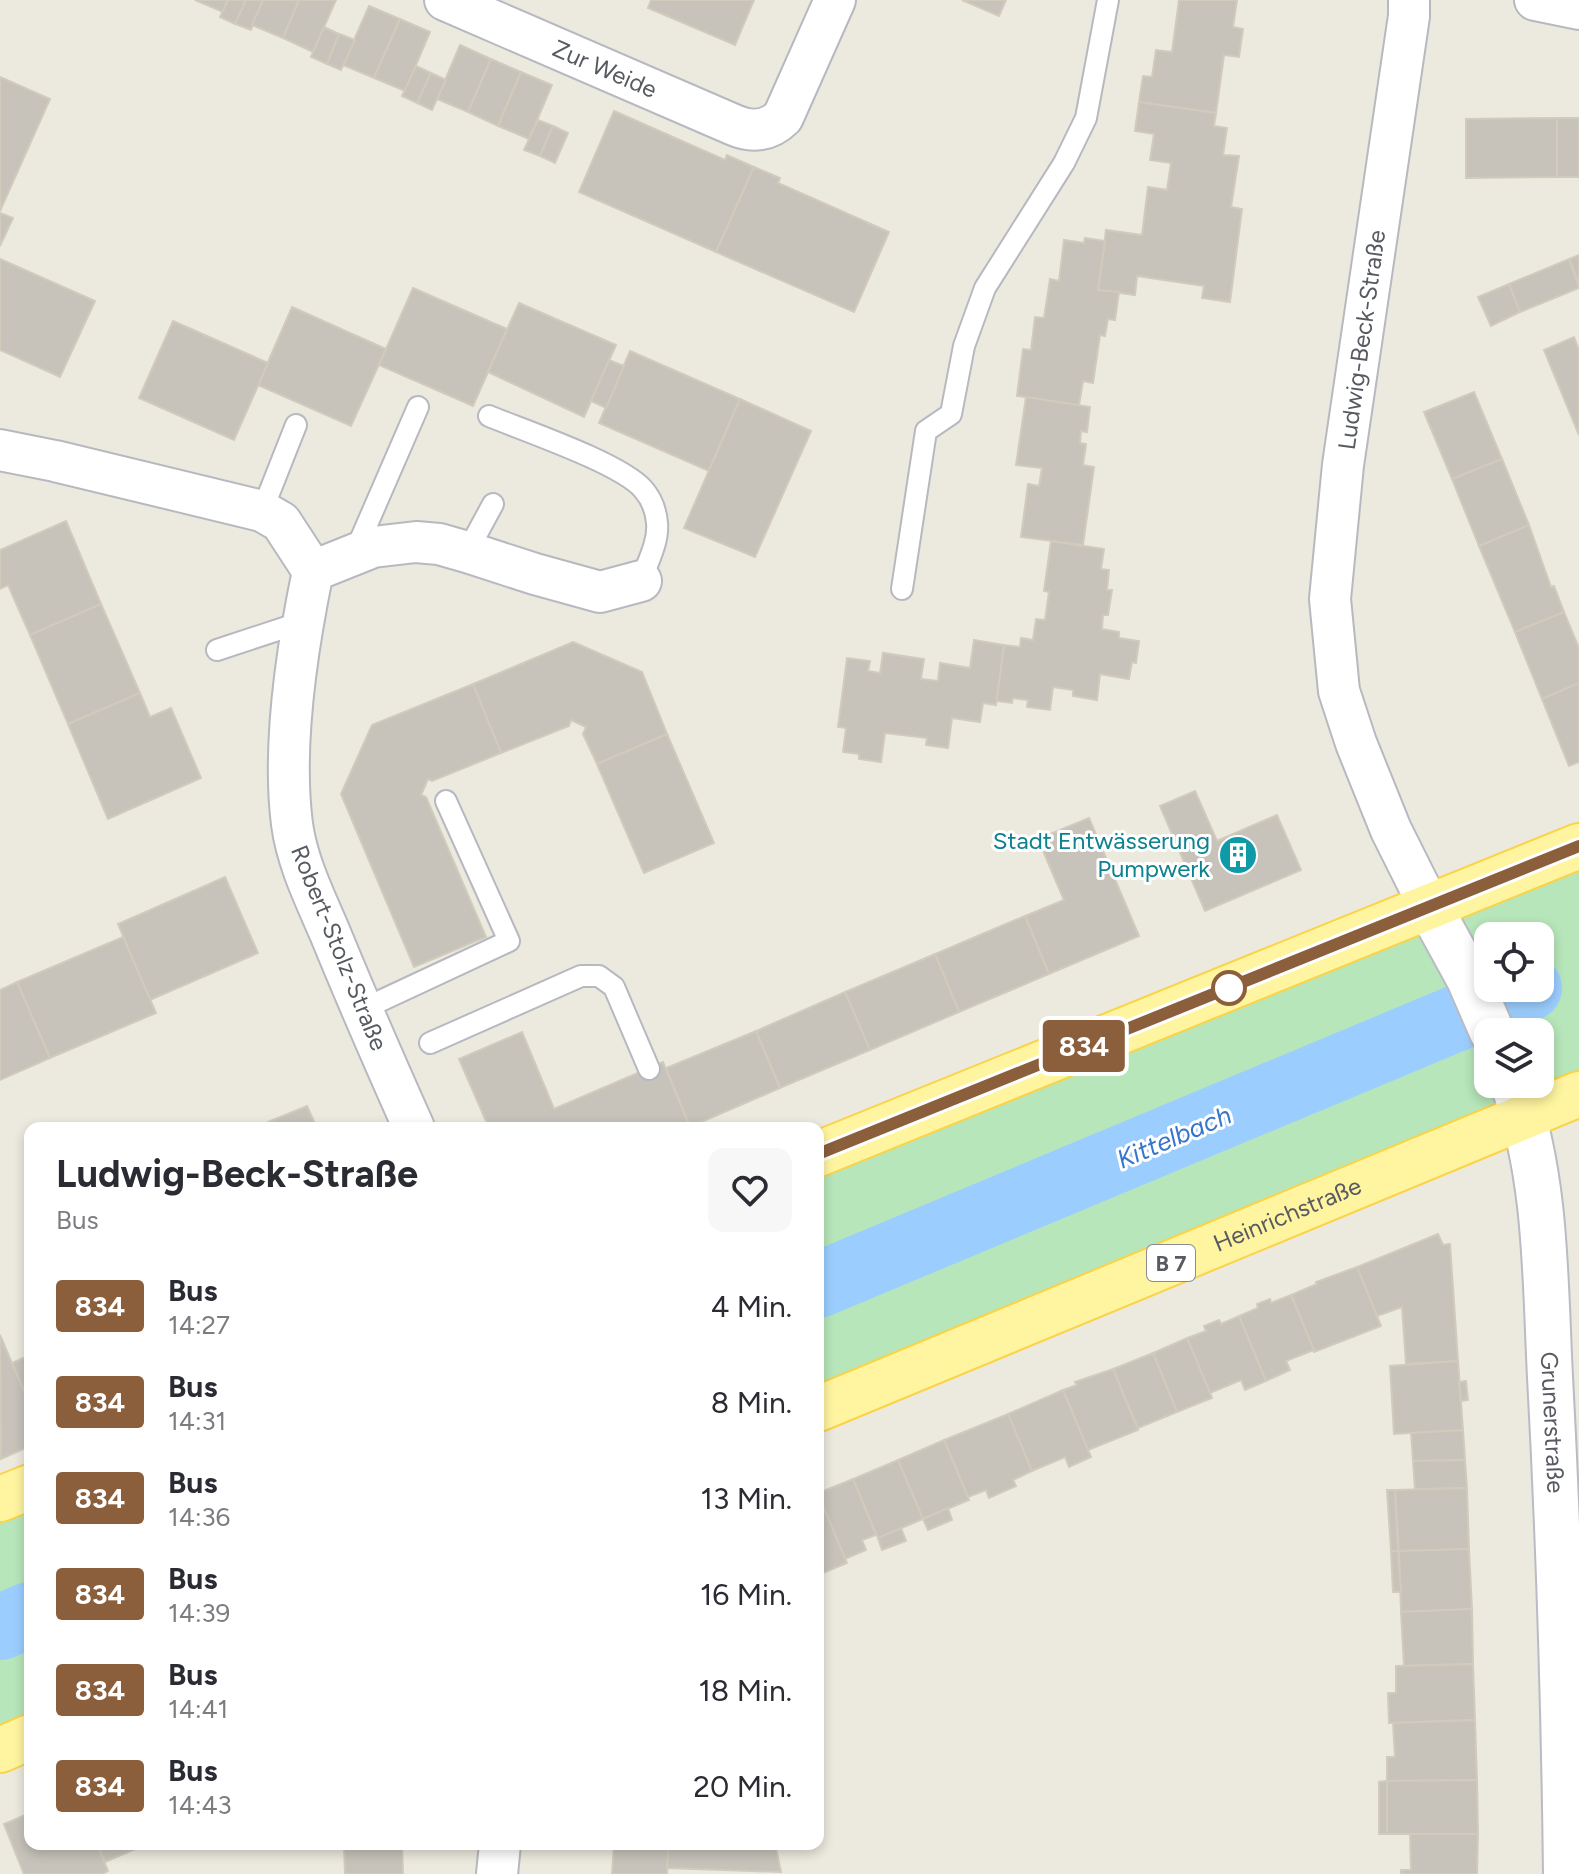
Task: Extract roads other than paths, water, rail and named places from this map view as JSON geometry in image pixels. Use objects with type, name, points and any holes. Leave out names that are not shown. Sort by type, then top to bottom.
[{"type":"main road","points":[[824,1152],[1579,846]]},
{"type":"main road","name":"Heinrichstraße","points":[[824,1406],[1519,1100],[1579,1094]]},
{"type":"main road","points":[[0,1499],[24,1489]]},
{"type":"main road","points":[[0,1750],[24,1740]]},
{"type":"street","name":"Zur Weide","points":[[458,3],[743,129],[754,131],[776,123],[789,106],[835,0]]},
{"type":"street","name":"Ludwig-Beck-Straße","points":[[1409,0],[1343,465],[1330,599],[1339,691],[1356,743],[1391,830],[1469,979],[1486,1018]]},
{"type":"street","points":[[1535,0],[1579,9]]},
{"type":"street","points":[[0,450],[262,511],[281,522],[313,571],[390,543],[416,542],[439,544],[600,592],[641,581]]},
{"type":"street","name":"Robert-Stolz-Straße","points":[[313,571],[302,622],[289,758],[292,825],[303,867],[361,1010],[411,1122]]},
{"type":"street","name":"Grunerstraße","points":[[1519,1100],[1537,1179],[1543,1237],[1558,1520],[1566,1874]]},
{"type":"street","points":[[497,1874],[499,1850]]},
{"type":"lane","points":[[902,589],[926,431],[951,414],[964,346],[985,288],[1064,163],[1086,118],[1108,0]]},
{"type":"lane","points":[[354,556],[418,407]]},
{"type":"lane","points":[[489,416],[621,471],[645,490],[657,522],[656,537],[641,581]]},
{"type":"lane","points":[[262,511],[296,425]]},
{"type":"lane","points":[[467,552],[493,504]]},
{"type":"lane","points":[[217,650],[302,622]]},
{"type":"lane","points":[[361,1010],[509,941],[446,801]]},
{"type":"lane","points":[[430,1043],[581,976],[599,976],[614,987],[649,1069]]},
{"type":"waterway","name":"Kittelbach","points":[[824,1282],[1495,1002]]},
{"type":"waterway","name":"Kittelbach","points":[[0,1627],[24,1617]]},
{"type":"place","name":"Stadt Entwässerung Pumpwerk","points":[[1238,855]]}]
